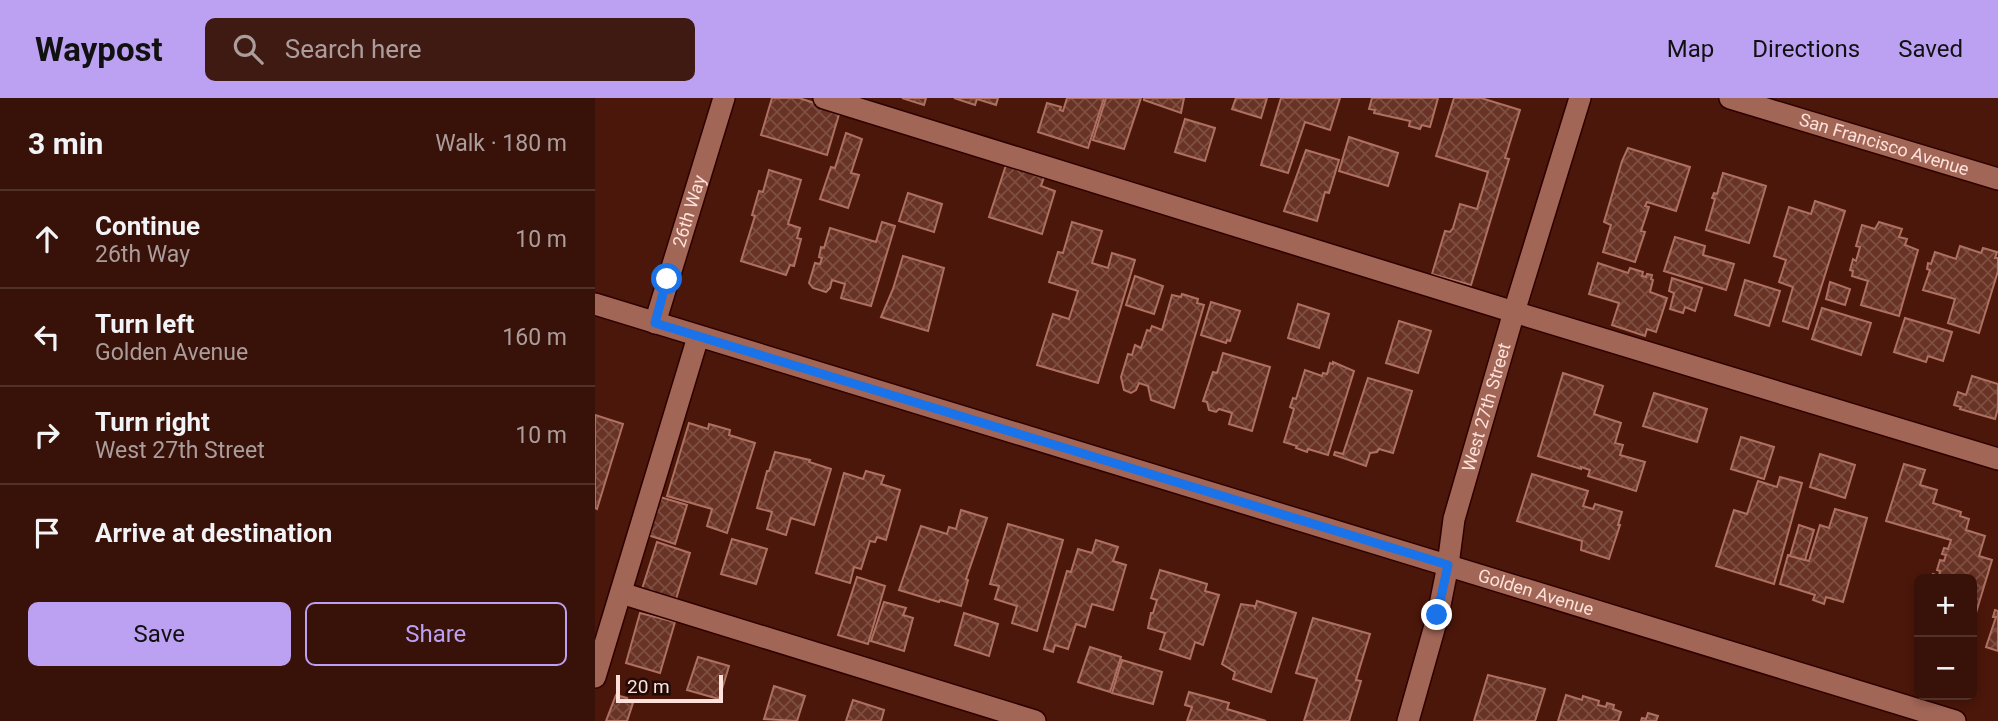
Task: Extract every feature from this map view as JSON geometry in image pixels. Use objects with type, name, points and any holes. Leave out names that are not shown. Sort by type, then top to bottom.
[{"type":"street","name":"26th Way","points":[[655,323],[724,98]]},
{"type":"street","points":[[824,98],[1514,313],[1998,459]]},
{"type":"street","name":"West 27th Street","points":[[1408,721],[1437,615],[1448,565],[1454,519],[1580,98]]},
{"type":"street","name":"San Francisco Avenue","points":[[1730,98],[1998,179]]},
{"type":"street","name":"Golden Avenue","points":[[595,304],[1955,721]]},
{"type":"street","points":[[595,677],[698,337]]},
{"type":"street","points":[[621,593],[1035,721]]},
{"type":"building","points":[[772,98],[799,98],[840,111],[827,155],[761,135]]},
{"type":"building","points":[[902,98],[926,98],[924,105]]},
{"type":"building","points":[[954,98],[998,98],[996,105],[977,99],[975,105]]},
{"type":"building","points":[[1067,98],[1104,98],[1088,148],[1038,132],[1047,103],[1061,107],[1060,110],[1063,111]]},
{"type":"building","points":[[1106,98],[1141,98],[1124,149],[1093,140]]},
{"type":"building","points":[[1144,98],[1184,98],[1181,113]]},
{"type":"building","points":[[1236,98],[1267,98],[1261,118],[1232,109]]},
{"type":"building","points":[[1281,98],[1340,98],[1330,130],[1305,122],[1288,173],[1261,165]]},
{"type":"building","points":[[1372,98],[1438,98],[1430,127],[1422,125],[1420,129],[1409,126],[1410,121],[1374,113],[1375,110],[1369,109]]},
{"type":"building","points":[[1454,98],[1481,98],[1520,110],[1505,158],[1509,159],[1471,285],[1432,274],[1445,231],[1450,232],[1453,228],[1460,204],[1477,209],[1488,172],[1436,156]]},
{"type":"building","points":[[1185,119],[1215,128],[1205,161],[1175,152]]},
{"type":"building","points":[[846,133],[862,139],[851,173],[859,175],[848,208],[820,199],[831,167],[835,168]]},
{"type":"building","points":[[1349,137],[1398,153],[1388,186],[1339,171]]},
{"type":"building","points":[[1628,148],[1690,167],[1676,211],[1647,202],[1645,206],[1649,207],[1641,231],[1645,232],[1635,262],[1603,252],[1611,225],[1604,222]]},
{"type":"building","points":[[1306,150],[1339,160],[1329,193],[1325,192],[1317,221],[1284,211]]},
{"type":"building","points":[[1007,162],[1044,177],[1041,186],[1055,191],[1042,234],[989,217]]},
{"type":"building","points":[[769,170],[801,180],[788,224],[800,228],[797,238],[801,239],[794,266],[790,265],[786,275],[741,261],[755,216],[752,215],[759,191],[763,192]]},
{"type":"building","points":[[1723,173],[1766,186],[1749,243],[1706,230],[1715,199],[1712,198],[1714,193],[1717,194]]},
{"type":"building","points":[[908,193],[942,204],[934,232],[899,221]]},
{"type":"building","points":[[1815,201],[1845,211],[1808,329],[1783,321],[1793,287],[1779,282],[1786,260],[1774,256],[1789,207],[1811,214]]},
{"type":"building","points":[[882,222],[895,226],[871,306],[841,298],[845,284],[832,280],[826,292],[813,288],[809,283],[815,263],[820,264],[821,247],[824,248],[830,228],[876,242]]},
{"type":"building","points":[[1072,222],[1102,231],[1092,263],[1108,268],[1112,253],[1135,260],[1098,383],[1037,365],[1053,314],[1069,319],[1078,291],[1049,282],[1058,252],[1063,253]]},
{"type":"building","points":[[1879,222],[1902,229],[1899,237],[1907,239],[1905,245],[1918,250],[1899,316],[1861,305],[1868,281],[1852,276],[1853,271],[1850,270],[1860,247],[1856,246],[1862,225],[1875,229]]},
{"type":"building","points":[[1675,237],[1705,246],[1703,255],[1734,264],[1726,290],[1664,271]]},
{"type":"building","points":[[1960,246],[1981,253],[1983,248],[1997,252],[1995,258],[1998,258],[1998,271],[1979,333],[1948,323],[1955,299],[1923,290],[1930,270],[1927,269],[1928,263],[1931,264],[1935,252],[1956,259]]},
{"type":"building","points":[[903,256],[944,268],[928,331],[881,317]]},
{"type":"building","points":[[1598,263],[1628,273],[1630,268],[1643,272],[1642,276],[1646,277],[1647,274],[1652,275],[1650,292],[1667,298],[1656,332],[1647,329],[1645,336],[1612,325],[1619,303],[1589,294]]},
{"type":"building","points":[[1135,276],[1163,286],[1154,314],[1126,305]]},
{"type":"building","points":[[1672,278],[1702,288],[1695,311],[1685,307],[1683,313],[1670,309],[1674,293],[1669,291]]},
{"type":"building","points":[[1745,280],[1780,291],[1769,326],[1735,315]]},
{"type":"building","points":[[1830,282],[1850,289],[1845,305],[1826,299]]},
{"type":"building","points":[[1182,294],[1198,299],[1197,303],[1204,305],[1174,408],[1151,400],[1148,386],[1139,383],[1131,393],[1124,390],[1121,377],[1128,354],[1132,355],[1135,345],[1141,348],[1147,330],[1150,331],[1152,326],[1162,330],[1172,295],[1181,297]]},
{"type":"building","points":[[1211,302],[1240,311],[1230,341],[1227,340],[1226,343],[1201,335]]},
{"type":"building","points":[[1298,304],[1329,314],[1319,348],[1288,338]]},
{"type":"building","points":[[1822,308],[1871,323],[1861,355],[1812,339]]},
{"type":"building","points":[[1905,318],[1952,332],[1943,361],[1928,356],[1926,362],[1894,352]]},
{"type":"building","points":[[1399,321],[1431,331],[1418,373],[1386,363]]},
{"type":"building","points":[[1223,353],[1270,367],[1252,431],[1229,424],[1232,413],[1219,409],[1216,412],[1209,410],[1207,402],[1203,401],[1213,372],[1217,373]]},
{"type":"building","points":[[1330,363],[1354,371],[1328,455],[1308,449],[1307,452],[1284,442],[1294,409],[1290,407],[1293,398],[1296,399],[1305,370],[1322,376],[1323,373],[1327,374]]},
{"type":"building","points":[[1563,373],[1603,386],[1594,414],[1621,423],[1615,443],[1623,445],[1620,455],[1645,462],[1636,491],[1588,476],[1590,470],[1538,456]]},
{"type":"building","points":[[1972,376],[1998,384],[1995,419],[1954,405],[1958,392],[1966,395]]},
{"type":"building","points":[[1368,378],[1412,391],[1393,453],[1379,449],[1370,453],[1366,466],[1334,455],[1335,452],[1343,454]]},
{"type":"building","points":[[1654,393],[1707,409],[1697,442],[1643,426]]},
{"type":"building","points":[[595,415],[623,424],[597,509],[595,508]]},
{"type":"building","points":[[689,423],[708,429],[709,424],[730,430],[729,435],[755,443],[727,533],[707,526],[712,509],[667,496]]},
{"type":"building","points":[[1741,437],[1774,447],[1764,479],[1731,469]]},
{"type":"building","points":[[775,452],[810,460],[809,462],[831,469],[814,525],[791,518],[786,535],[767,529],[772,512],[757,508]]},
{"type":"building","points":[[1820,454],[1855,465],[1845,498],[1810,487]]},
{"type":"building","points":[[1904,464],[1925,470],[1920,485],[1937,490],[1933,503],[1961,512],[1960,516],[1969,519],[1966,530],[1985,536],[1979,556],[1992,560],[1977,610],[1977,574],[1939,574],[1937,570],[1940,560],[1944,561],[1946,555],[1942,554],[1944,548],[1948,549],[1951,540],[1886,521]]},
{"type":"building","points":[[866,471],[884,476],[881,484],[900,490],[886,540],[877,537],[875,542],[870,541],[861,569],[854,567],[850,583],[816,573],[844,473],[863,479]]},
{"type":"building","points":[[1532,474],[1588,491],[1583,506],[1593,509],[1595,504],[1622,512],[1609,559],[1581,550],[1582,541],[1517,521]]},
{"type":"building","points":[[1780,477],[1802,483],[1774,584],[1716,566],[1734,510],[1747,514],[1758,481],[1777,487]]},
{"type":"building","points":[[660,497],[687,505],[675,544],[648,535]]},
{"type":"building","points":[[1835,509],[1867,518],[1843,602],[1826,597],[1824,604],[1813,600],[1815,595],[1780,584],[1788,555],[1809,561],[1820,525],[1829,528]]},
{"type":"building","points":[[961,510],[987,518],[966,579],[968,580],[961,606],[899,590],[921,526],[947,534],[949,527],[956,529]]},
{"type":"building","points":[[1008,524],[1063,540],[1037,631],[1012,623],[1017,606],[995,599],[999,586],[990,584]]},
{"type":"building","points":[[1799,525],[1814,530],[1805,560],[1790,556]]},
{"type":"building","points":[[732,539],[767,549],[756,584],[721,574]]},
{"type":"building","points":[[1096,540],[1118,547],[1113,561],[1126,565],[1113,610],[1092,604],[1085,627],[1076,624],[1068,649],[1055,645],[1053,652],[1044,649],[1067,571],[1071,572],[1078,549],[1092,553]]},
{"type":"building","points":[[657,542],[690,553],[676,599],[642,589]]},
{"type":"building","points":[[1160,570],[1207,584],[1205,591],[1219,595],[1203,645],[1195,642],[1190,659],[1160,649],[1165,633],[1148,628],[1157,600],[1151,598]]},
{"type":"building","points":[[857,577],[885,586],[868,644],[838,635]]},
{"type":"building","points":[[1257,601],[1296,613],[1271,692],[1233,679],[1235,672],[1222,664],[1241,604],[1255,608]]},
{"type":"building","points":[[884,602],[906,608],[903,615],[913,618],[904,651],[871,641]]},
{"type":"building","points":[[1995,610],[1998,611],[1998,651],[1986,647],[1996,617],[1993,617]]},
{"type":"building","points":[[640,613],[675,622],[660,673],[626,663]]},
{"type":"building","points":[[964,613],[998,624],[989,656],[955,645]]},
{"type":"building","points":[[1313,618],[1370,634],[1356,680],[1361,681],[1349,721],[1304,721],[1317,679],[1296,673]]},
{"type":"building","points":[[1090,647],[1121,657],[1110,692],[1078,682]]},
{"type":"building","points":[[698,657],[729,666],[719,699],[687,690]]},
{"type":"building","points":[[1122,660],[1162,672],[1153,704],[1112,693]]},
{"type":"building","points":[[1488,675],[1545,689],[1535,721],[1474,721]]},
{"type":"building","points":[[774,686],[805,696],[797,721],[764,719]]},
{"type":"building","points":[[1189,692],[1229,703],[1227,709],[1266,721],[1187,721],[1192,707],[1185,705]]},
{"type":"building","points":[[616,695],[633,703],[627,721],[606,721]]},
{"type":"building","points":[[1566,695],[1582,700],[1583,696],[1599,701],[1598,705],[1606,707],[1607,703],[1614,705],[1613,709],[1621,712],[1618,721],[1558,721]]},
{"type":"building","points":[[853,700],[884,710],[881,721],[846,721]]},
{"type":"building","points":[[1648,713],[1658,716],[1656,721],[1641,721],[1642,718],[1646,719]]},
{"type":"route","points":[[667,279],[655,323],[1448,565],[1437,615]]}]
